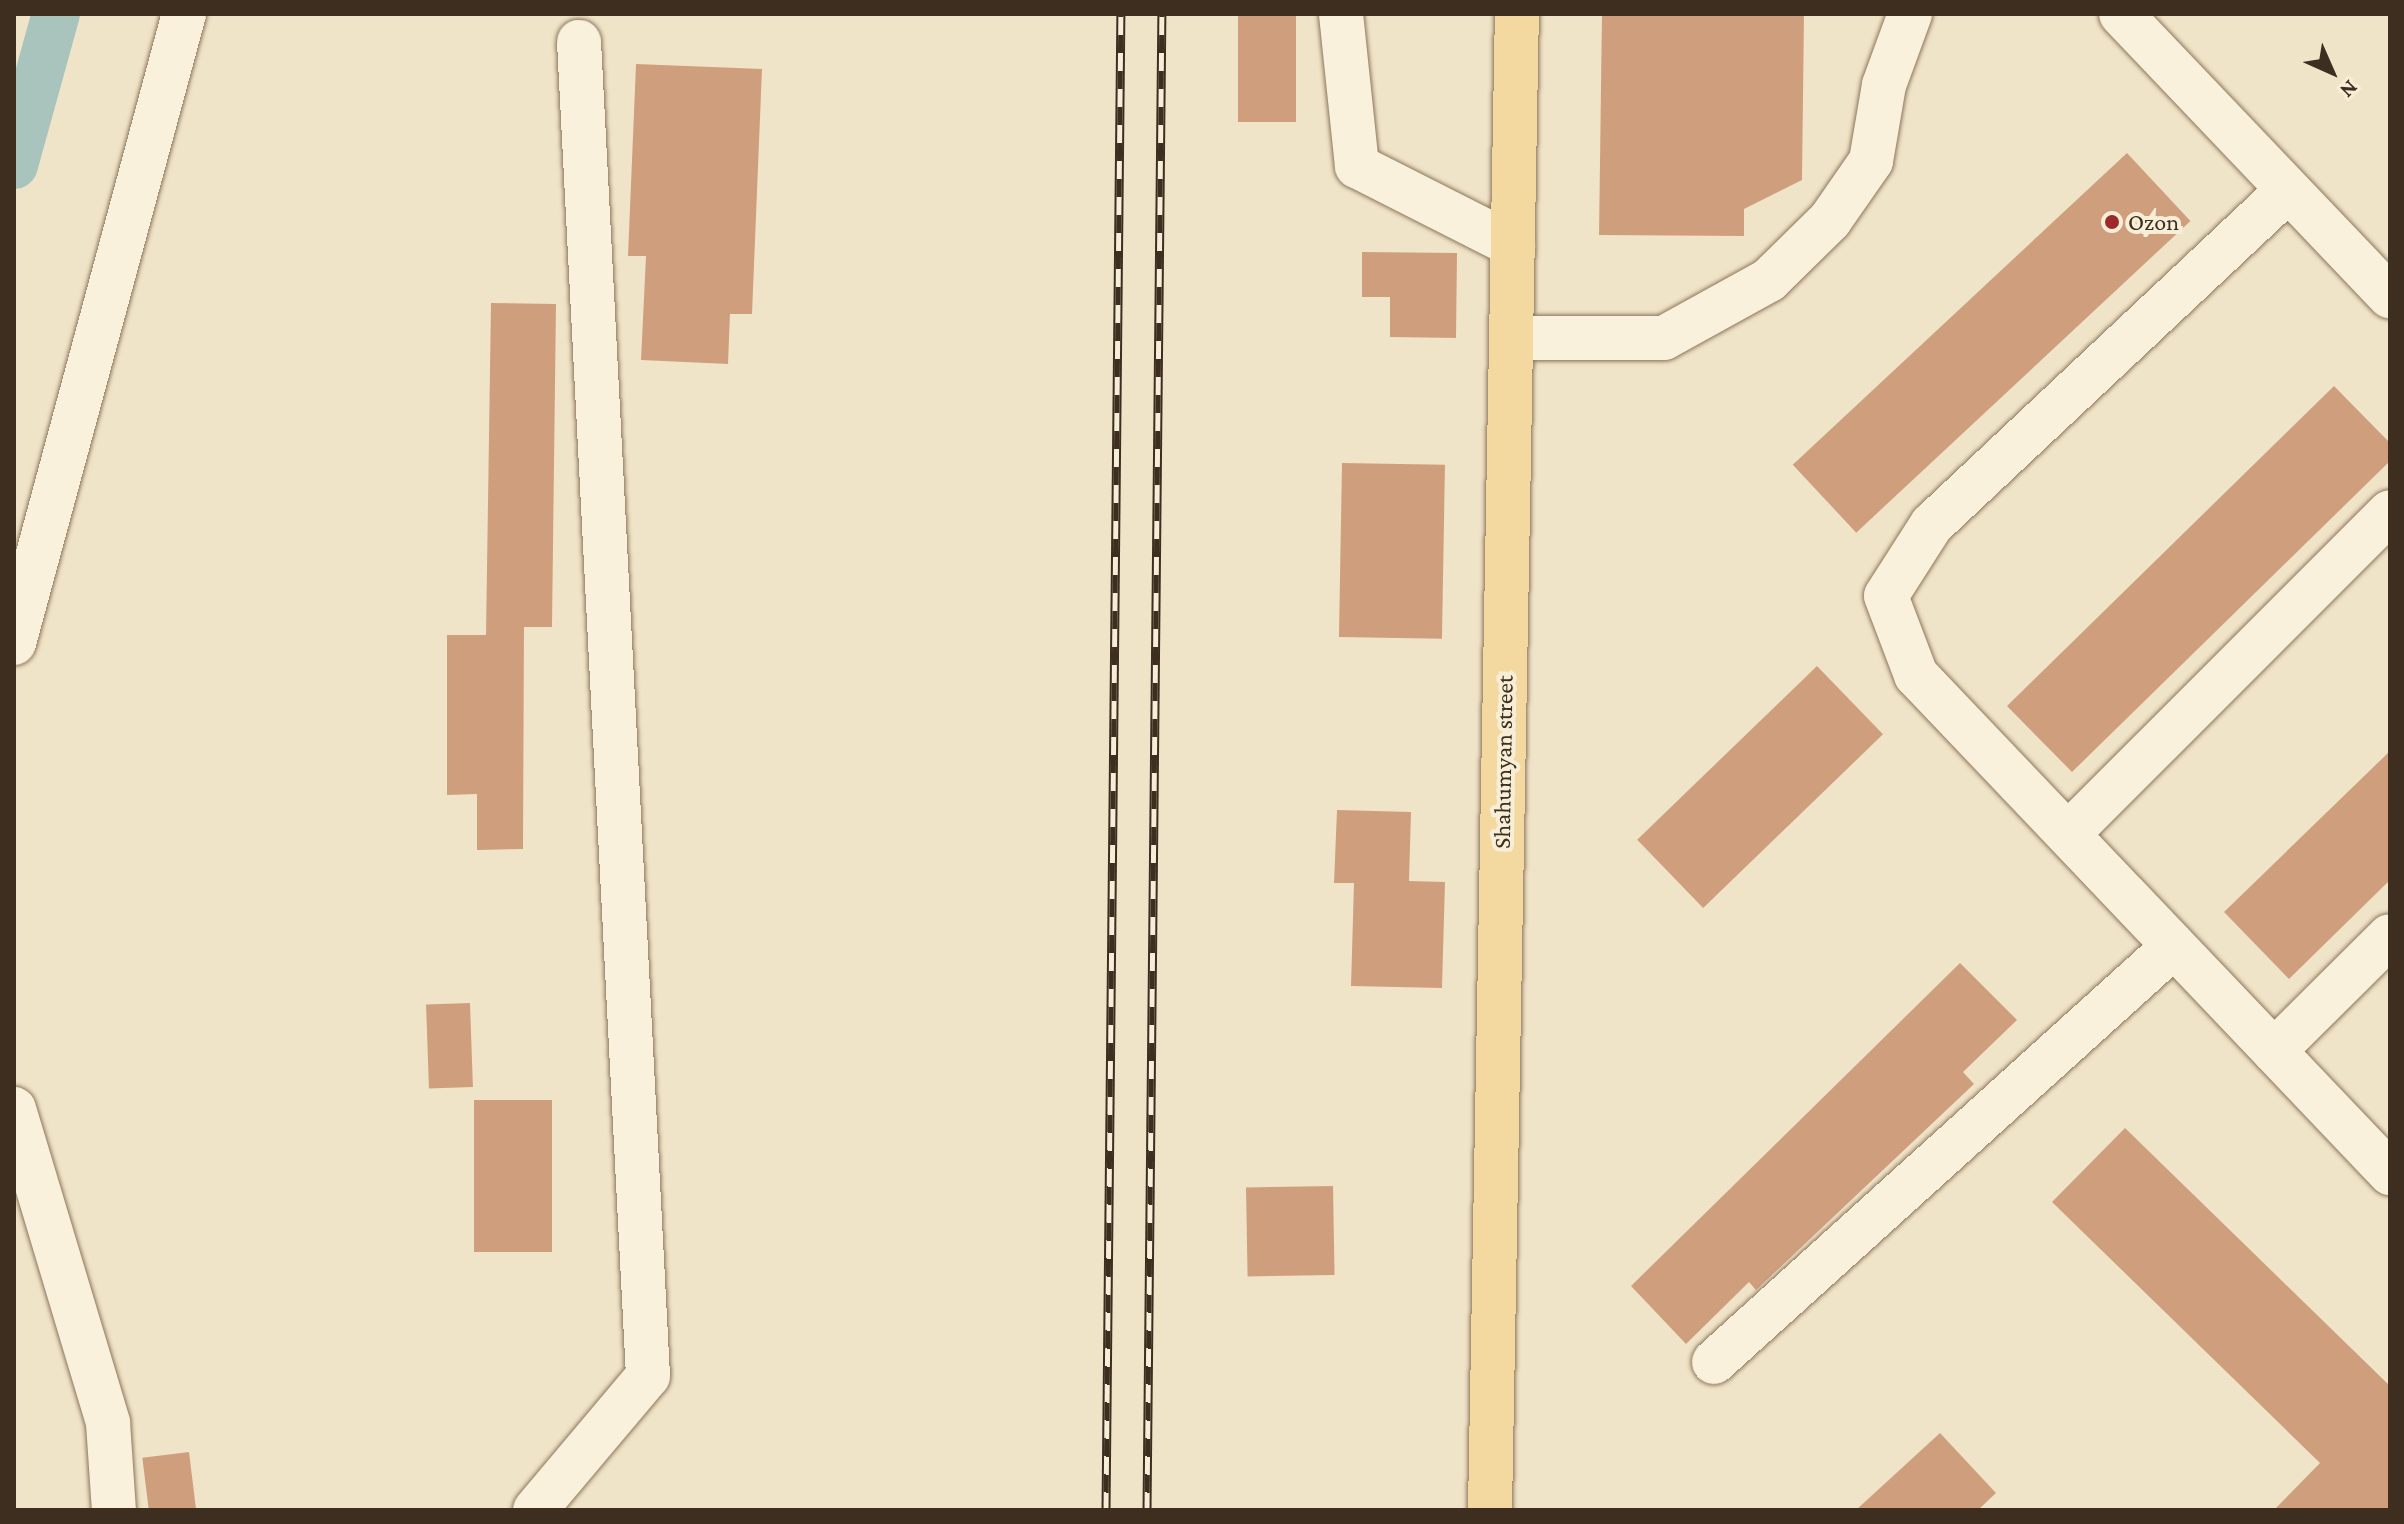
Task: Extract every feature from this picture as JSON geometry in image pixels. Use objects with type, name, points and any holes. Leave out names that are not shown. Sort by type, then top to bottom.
[{"type":"main road","name":"Shahumyan street","points":[[1490,1510],[1517,14]]},
{"type":"street","points":[[14,643],[184,14]]},
{"type":"street","points":[[1341,14],[1357,166],[1513,245]]},
{"type":"street","points":[[1511,338],[1664,338],[1769,280],[1830,220],[1871,161],[1884,85],[1910,14]]},
{"type":"street","points":[[2121,14],[2390,296]]},
{"type":"street","points":[[535,1510],[648,1376],[579,42]]},
{"type":"street","points":[[2287,191],[1932,524],[1886,596],[1916,675],[2390,1173]]},
{"type":"street","points":[[2068,834],[2390,512]]},
{"type":"street","points":[[2274,1051],[2390,936]]},
{"type":"street","points":[[1714,1362],[2174,946]]},
{"type":"street","points":[[14,1109],[108,1423],[114,1510]]},
{"type":"building","points":[[1238,14],[1296,14],[1296,122],[1238,122]]},
{"type":"building","points":[[1602,14],[1804,14],[1802,180],[1744,209],[1744,236],[1599,235]]},
{"type":"building","points":[[636,64],[762,69],[752,314],[730,314],[728,364],[641,360],[646,256],[628,256]]},
{"type":"building","points":[[2127,153],[2190,221],[1856,533],[1793,465]]},
{"type":"building","points":[[1362,252],[1457,253],[1456,338],[1390,337],[1390,297],[1362,297]]},
{"type":"building","points":[[491,303],[556,304],[552,627],[524,627],[523,849],[477,850],[477,794],[447,795],[447,635],[486,635]]},
{"type":"building","points":[[2334,386],[2390,443],[2390,461],[2072,772],[2007,706]]},
{"type":"building","points":[[1342,463],[1445,465],[1442,639],[1339,637]]},
{"type":"building","points":[[1817,666],[1883,734],[1703,908],[1637,840]]},
{"type":"building","points":[[2390,751],[2390,880],[2289,979],[2224,912]]},
{"type":"building","points":[[1337,810],[1411,812],[1409,881],[1445,882],[1442,988],[1351,986],[1354,883],[1334,883]]},
{"type":"building","points":[[1960,963],[2017,1020],[1963,1072],[1974,1084],[1756,1290],[1749,1282],[1686,1344],[1631,1286]]},
{"type":"building","points":[[470,1003],[473,1087],[429,1088],[426,1005]]},
{"type":"building","points":[[474,1100],[552,1100],[552,1252],[474,1252]]},
{"type":"building","points":[[2125,1128],[2390,1386],[2390,1510],[2274,1510],[2320,1463],[2052,1202]]},
{"type":"building","points":[[1333,1186],[1335,1275],[1248,1277],[1246,1188]]},
{"type":"building","points":[[1940,1433],[1996,1493],[1978,1510],[1856,1510]]},
{"type":"building","points":[[189,1452],[196,1510],[149,1510],[142,1458]]},
{"type":"waterway","points":[[14,165],[56,14]]},
{"type":"railway","points":[[1106,1510],[1121,14]]},
{"type":"railway","points":[[1147,1510],[1162,14]]},
{"type":"place","name":"Ozon","points":[[2112,222]]}]
